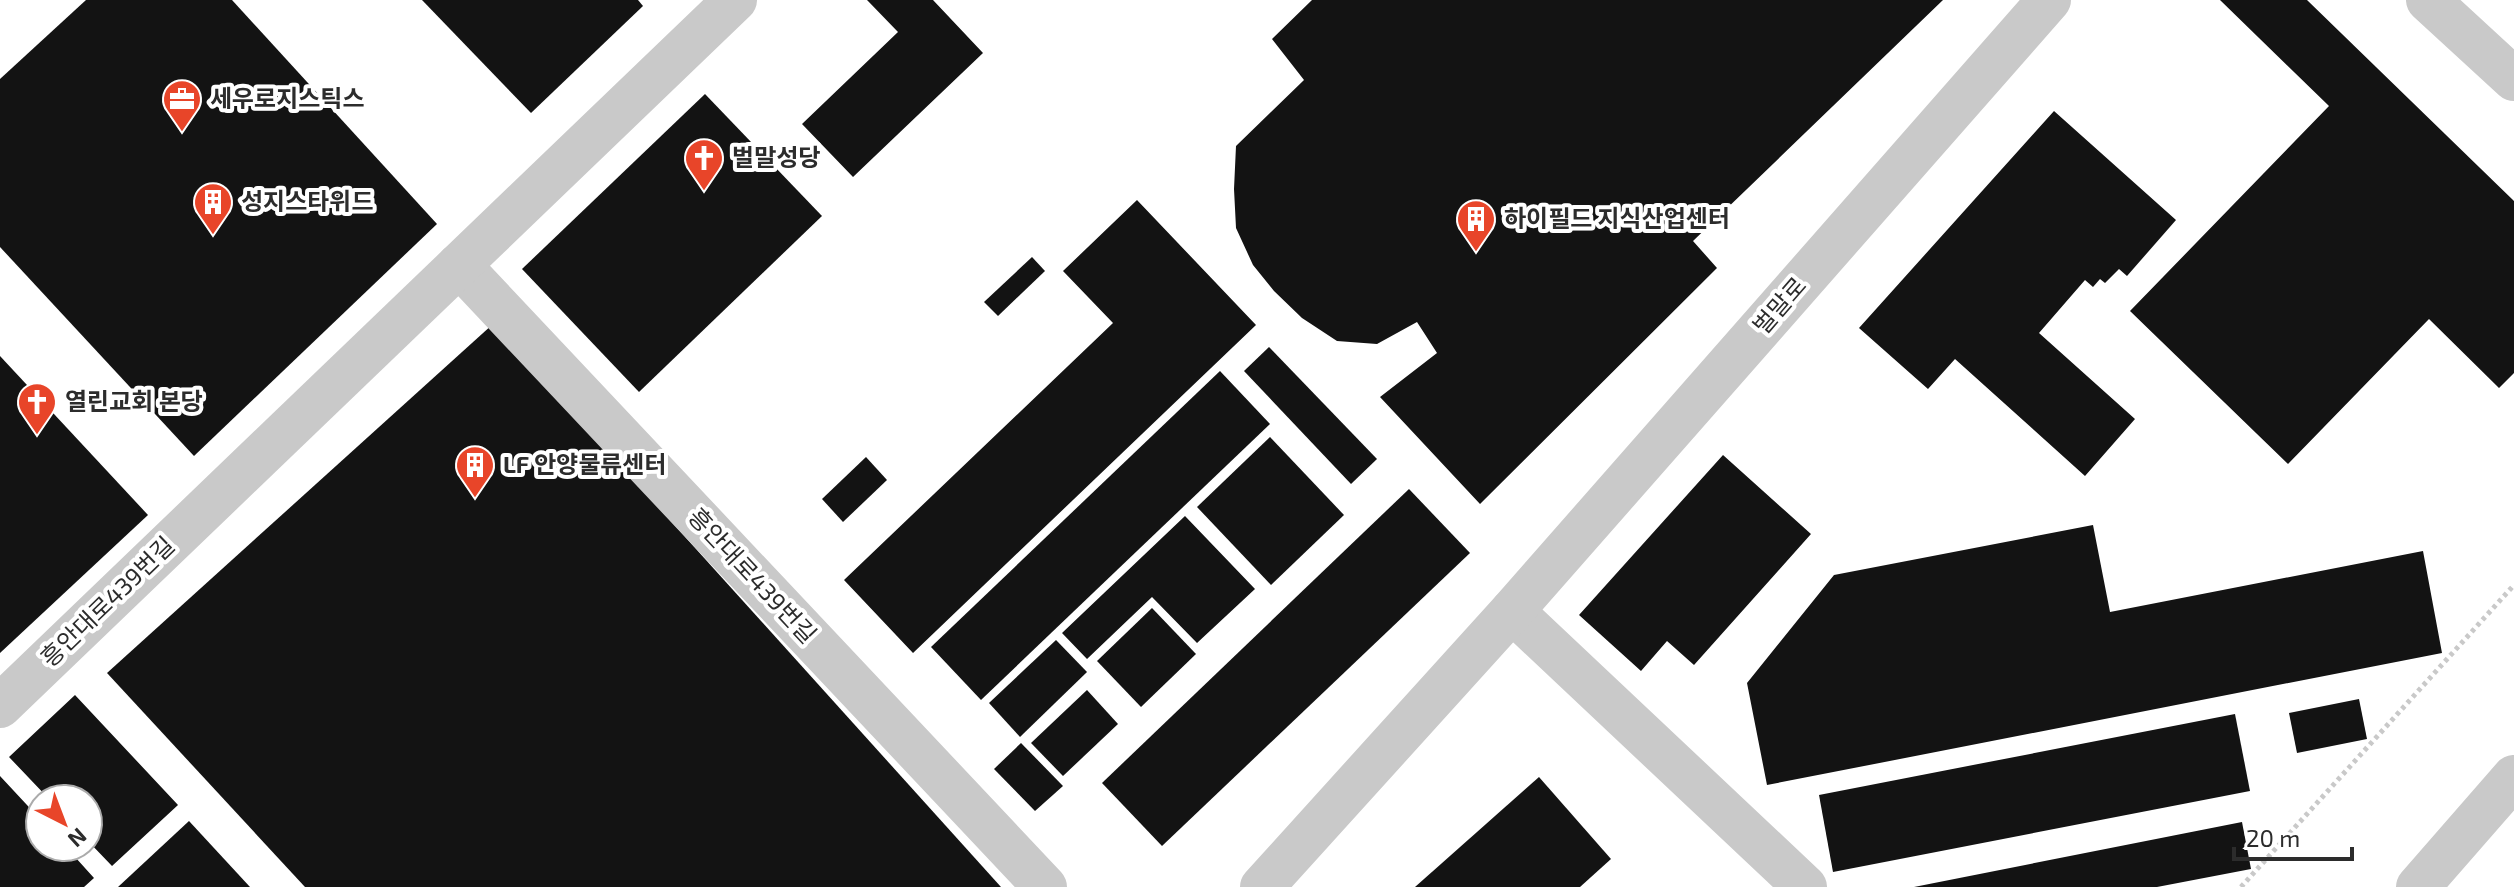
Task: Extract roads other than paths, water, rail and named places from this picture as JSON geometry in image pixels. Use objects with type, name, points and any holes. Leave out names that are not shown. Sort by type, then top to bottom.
[{"type":"street","name":"흥안대로439번길","points":[[0,706],[735,0]]},
{"type":"street","name":"벌말로","points":[[1262,887],[1512,611],[2049,0]]},
{"type":"street","points":[[2428,0],[2514,79]]},
{"type":"street","name":"흥안대로439번길","points":[[459,265],[1045,887]]},
{"type":"street","points":[[1512,611],[1805,887]]},
{"type":"street","points":[[2418,887],[2514,777]]},
{"type":"place","name":"세우로지스틱스","points":[[182,133]]},
{"type":"place","name":"벌말성당","points":[[704,192]]},
{"type":"place","name":"성지스타위드","points":[[213,236]]},
{"type":"place","name":"하이필드 지식산업센터","points":[[1476,253]]},
{"type":"place","name":"열린교회 본당","points":[[37,436]]},
{"type":"place","name":"LF 안양물류센터","points":[[475,499]]}]
